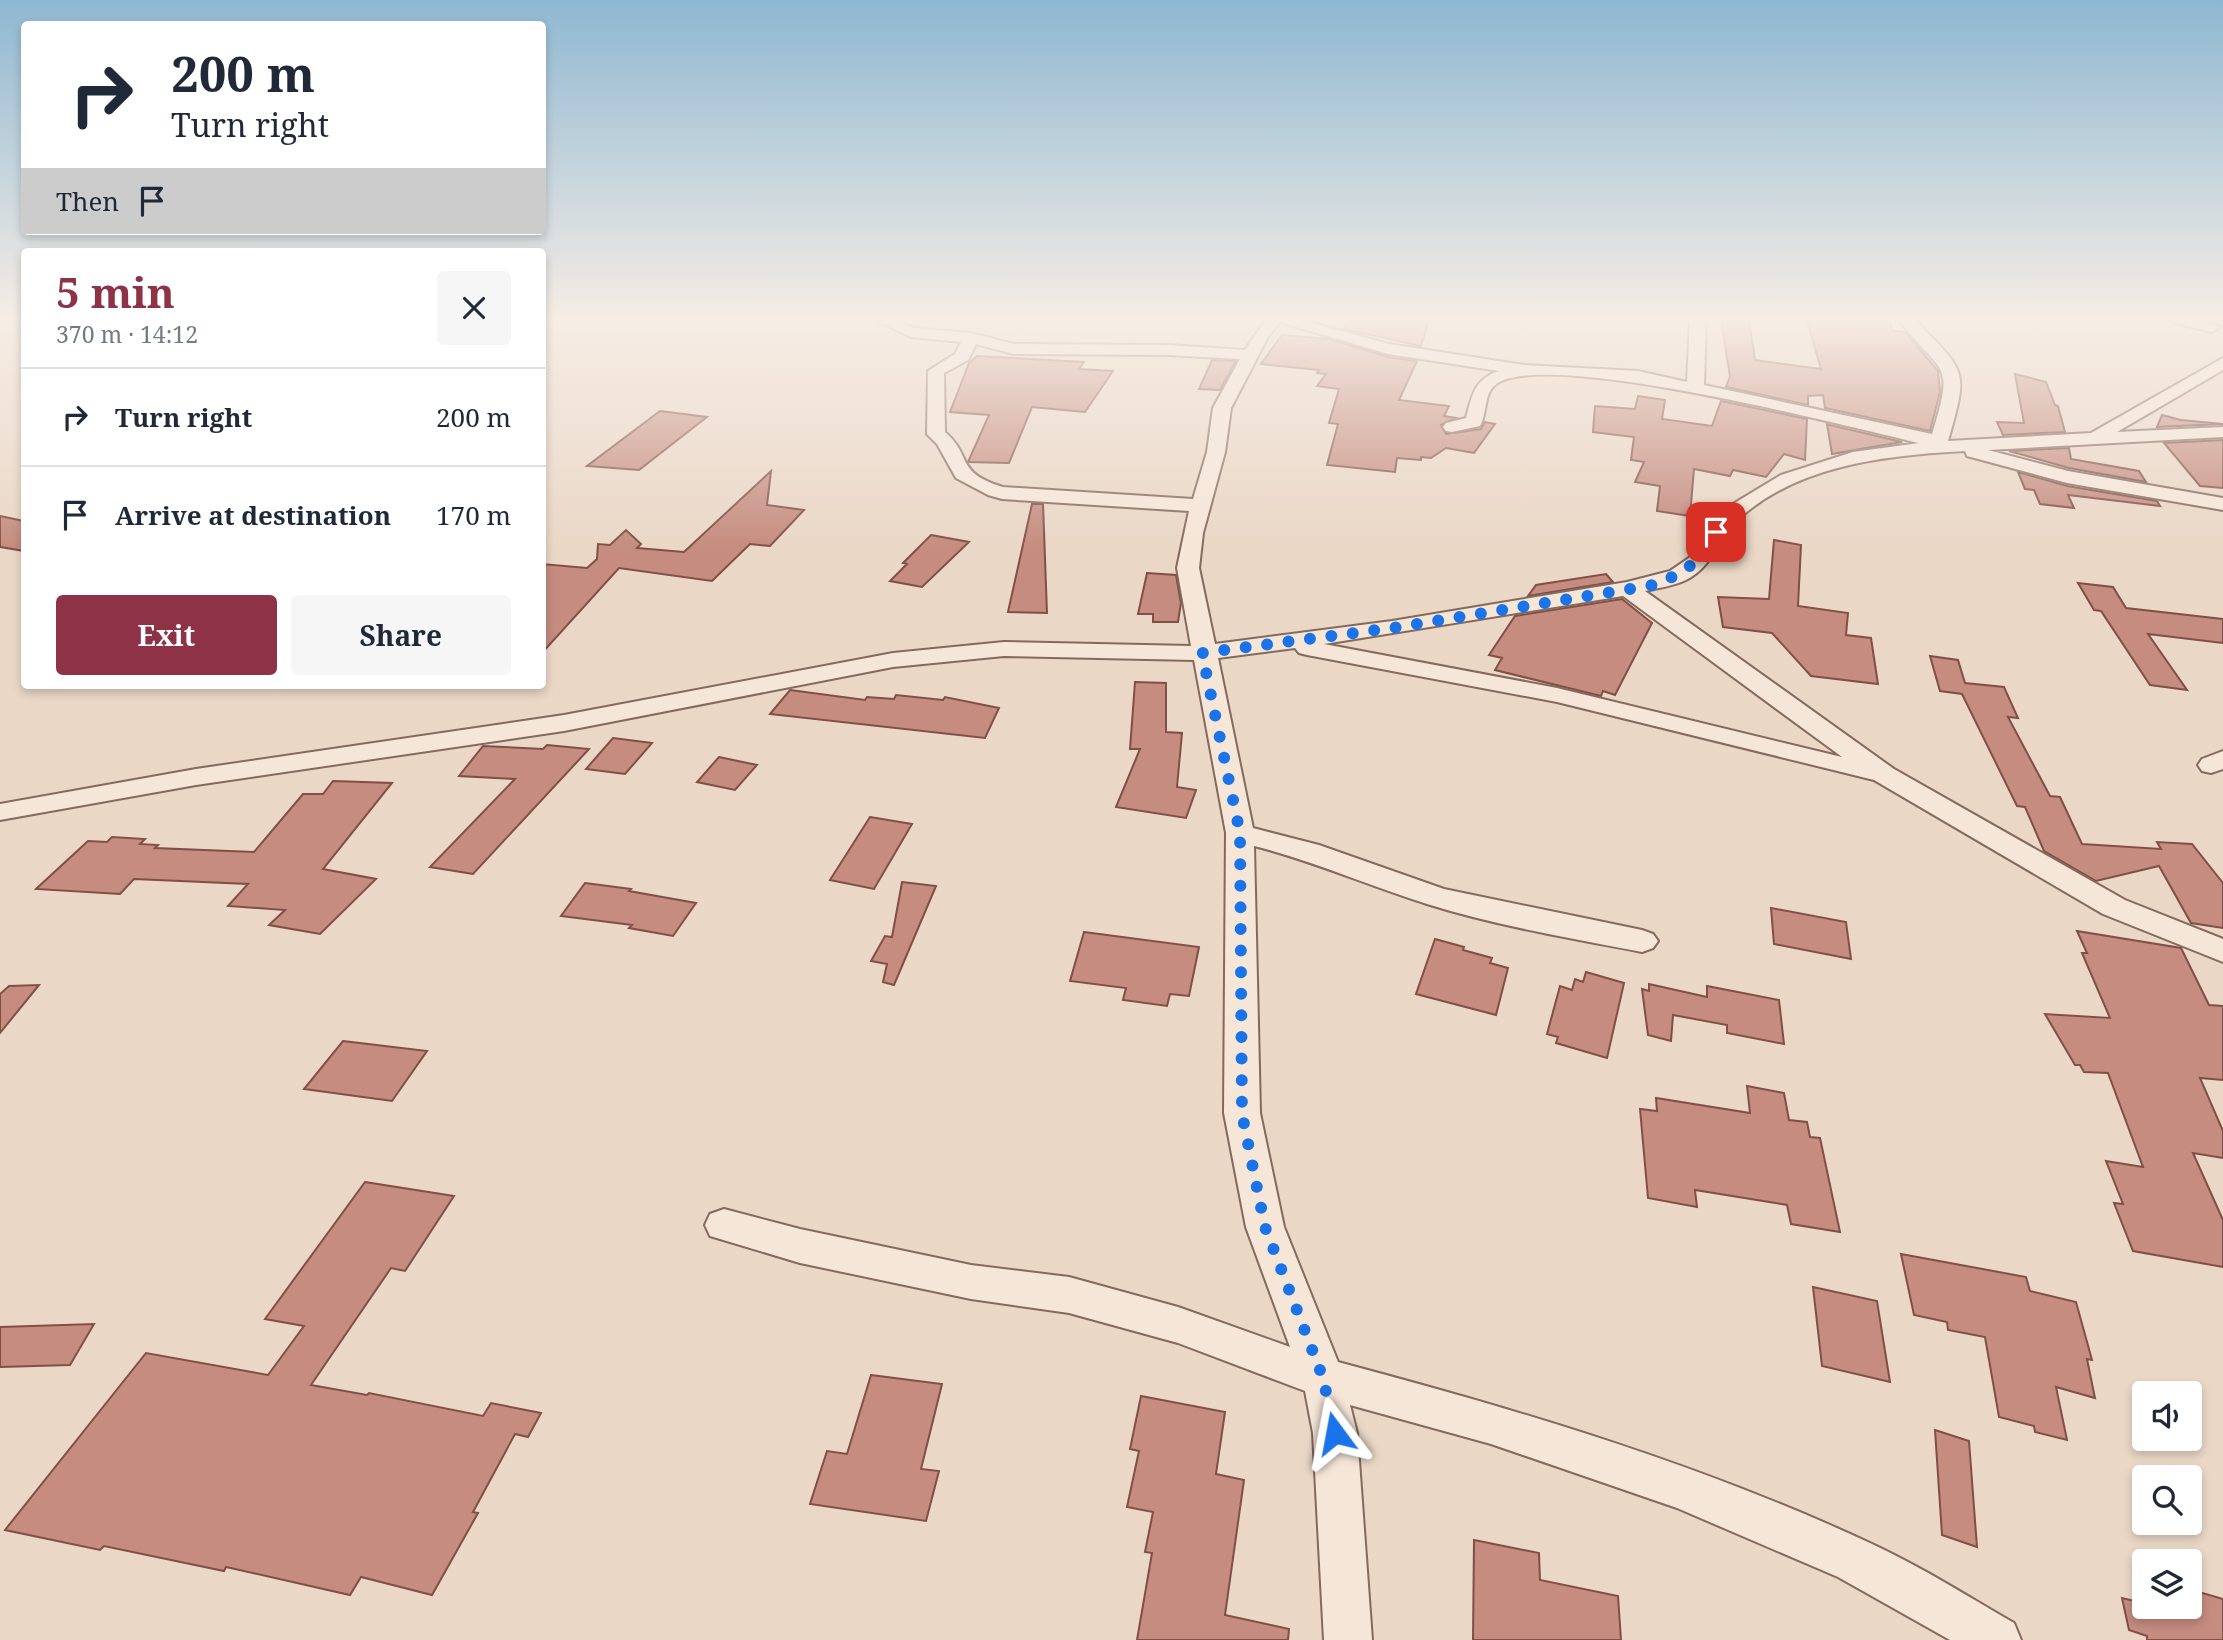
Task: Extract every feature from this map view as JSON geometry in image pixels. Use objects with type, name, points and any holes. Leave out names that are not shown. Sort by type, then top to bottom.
[{"type":"street","points":[[935,397],[936,434],[946,440],[955,465],[969,480],[1002,493],[1200,506]]},
{"type":"street","points":[[1228,397],[1222,408],[1216,452],[1200,506],[1188,568],[1202,653],[1240,833],[1242,1114],[1265,1227],[1323,1378],[1335,1433],[1348,1640]]},
{"type":"street","points":[[1452,427],[1474,422],[1479,397]]},
{"type":"street","points":[[1734,397],[1949,444],[2009,464],[2067,477],[2223,505]]},
{"type":"street","points":[[1949,444],[1953,397]]},
{"type":"street","points":[[2093,439],[2166,397]]},
{"type":"street","points":[[0,811],[196,777],[564,723],[893,660],[1004,649],[1202,653],[1284,643],[1627,589],[1678,576],[1697,562],[1716,532],[1735,510],[1788,479],[1853,458],[1949,444],[2223,432]]},
{"type":"street","points":[[1627,589],[1885,775],[2114,907],[2223,951]]},
{"type":"street","points":[[1284,643],[1558,695],[1885,775]]},
{"type":"street","points":[[1240,833],[1309,851],[1437,897],[1537,921],[1642,941]]},
{"type":"street","points":[[724,1225],[800,1246],[971,1282],[1069,1295],[1178,1325],[1323,1378],[1491,1423],[1680,1487],[1854,1560],[1997,1640]]},
{"type":"building","points":[[956,397],[1096,397],[1085,412],[1032,407],[1009,463],[968,462],[989,415],[950,412]]},
{"type":"building","points":[[1337,397],[1401,397],[1399,400],[1449,406],[1444,416],[1456,418],[1441,425],[1446,434],[1481,429],[1485,422],[1495,424],[1474,453],[1446,448],[1431,458],[1397,458],[1395,472],[1327,465],[1338,424],[1329,423]]},
{"type":"building","points":[[1638,397],[1665,400],[1662,419],[1712,426],[1721,401],[1807,419],[1805,460],[1784,454],[1766,477],[1733,470],[1730,476],[1694,469],[1690,516],[1657,511],[1660,486],[1635,482],[1644,462],[1631,460],[1634,437],[1593,432],[1595,406],[1635,409]]},
{"type":"building","points":[[1769,397],[1808,397],[1808,405]]},
{"type":"building","points":[[1823,397],[1939,397],[1930,431],[1825,408]]},
{"type":"building","points":[[2019,397],[2052,397],[2058,406],[2065,432],[2003,435],[1997,422],[2024,423]]},
{"type":"building","points":[[660,411],[707,417],[639,470],[587,466]]},
{"type":"building","points":[[2162,415],[2181,420],[2223,424],[2157,427]]},
{"type":"building","points":[[1827,424],[1830,425],[1902,442],[1832,454]]},
{"type":"building","points":[[2223,440],[2223,488],[2200,486],[2164,443]]},
{"type":"building","points":[[2069,448],[2071,459],[2139,471],[2146,482],[2069,468],[2009,451]]},
{"type":"building","points":[[771,471],[767,505],[804,510],[770,546],[750,544],[712,581],[619,568],[546,649],[546,564],[587,568],[597,559],[598,544],[610,545],[626,530],[641,544],[637,548],[684,552]]},
{"type":"building","points":[[2018,472],[2067,486],[2157,501],[2160,506],[2068,495],[2074,508],[2040,504],[2034,490],[2025,489]]},
{"type":"building","points":[[1032,504],[1043,504],[1047,613],[1008,612]]},
{"type":"building","points":[[0,516],[21,520],[21,550],[0,547]]},
{"type":"building","points":[[931,535],[969,542],[922,587],[890,581],[907,564],[903,563]]},
{"type":"building","points":[[1774,540],[1801,545],[1798,606],[1848,613],[1846,635],[1871,638],[1878,684],[1811,676],[1772,633],[1723,627],[1718,597],[1769,599]]},
{"type":"building","points":[[1147,573],[1176,575],[1181,603],[1178,622],[1153,622],[1153,614],[1138,614]]},
{"type":"building","points":[[1606,574],[1613,582],[1528,596],[1536,585]]},
{"type":"building","points":[[2078,583],[2113,587],[2126,608],[2223,619],[2223,643],[2148,634],[2187,690],[2150,685],[2101,611],[2094,610]]},
{"type":"building","points":[[1622,599],[1652,623],[1615,695],[1603,691],[1601,696],[1495,670],[1502,658],[1489,655],[1515,616]]},
{"type":"building","points":[[1930,656],[1958,660],[1965,683],[2004,687],[2018,718],[2008,717],[2050,796],[2060,797],[2082,844],[2161,849],[2157,842],[2192,844],[2223,883],[2223,928],[2191,923],[2159,866],[2096,881],[2044,851],[2025,807],[2017,806],[1962,694],[1940,691]]},
{"type":"building","points":[[1135,682],[1166,683],[1166,732],[1182,733],[1177,787],[1196,790],[1186,818],[1116,807],[1140,749],[1130,749]]},
{"type":"building","points":[[790,690],[865,700],[867,697],[894,699],[896,695],[943,700],[945,697],[999,708],[985,738],[770,714]]},
{"type":"building","points":[[613,738],[652,743],[625,774],[586,769]]},
{"type":"building","points":[[547,745],[589,749],[473,874],[430,867],[515,779],[459,776],[483,746],[543,749]]},
{"type":"building","points":[[719,757],[757,765],[735,790],[697,782]]},
{"type":"building","points":[[333,781],[392,783],[323,869],[376,879],[320,934],[269,925],[285,910],[228,906],[248,884],[134,879],[120,894],[36,889],[88,841],[107,842],[112,837],[145,839],[140,844],[158,845],[155,848],[254,852],[303,794],[323,794]]},
{"type":"building","points":[[870,817],[912,824],[874,889],[830,880]]},
{"type":"building","points":[[902,882],[936,886],[894,985],[883,982],[887,964],[871,961],[885,936],[892,937]]},
{"type":"building","points":[[585,883],[631,889],[629,891],[696,903],[673,936],[629,928],[632,925],[561,916]]},
{"type":"building","points":[[1771,908],[1846,922],[1851,959],[1774,944]]},
{"type":"building","points":[[2077,931],[2181,948],[2209,1005],[2223,1006],[2223,1080],[2200,1078],[2223,1131],[2223,1158],[2193,1153],[2223,1220],[2223,1267],[2133,1251],[2114,1203],[2123,1204],[2106,1161],[2143,1167],[2108,1073],[2084,1072],[2080,1065],[2075,1065],[2045,1014],[2110,1018],[2082,953],[2087,953]]},
{"type":"building","points":[[1084,932],[1199,947],[1189,996],[1170,994],[1167,1006],[1123,1000],[1126,988],[1070,981]]},
{"type":"building","points":[[1435,939],[1492,958],[1490,963],[1508,968],[1496,1015],[1416,994]]},
{"type":"building","points":[[1586,972],[1624,983],[1607,1058],[1556,1043],[1558,1037],[1547,1034],[1560,986],[1572,990],[1575,979],[1583,982]]},
{"type":"building","points":[[1649,984],[1707,997],[1707,986],[1779,1000],[1784,1044],[1727,1033],[1727,1025],[1673,1015],[1671,1041],[1648,1035],[1642,989],[1649,991]]},
{"type":"building","points":[[39,985],[0,1033],[0,994],[9,986]]},
{"type":"building","points":[[343,1041],[427,1051],[392,1101],[304,1089]]},
{"type":"building","points":[[1747,1086],[1784,1093],[1789,1120],[1807,1122],[1810,1137],[1820,1138],[1840,1232],[1791,1224],[1787,1205],[1695,1190],[1697,1207],[1648,1198],[1640,1109],[1657,1111],[1656,1098],[1750,1113]]},
{"type":"building","points":[[365,1182],[454,1196],[405,1271],[391,1268],[311,1385],[367,1395],[369,1393],[483,1416],[491,1403],[541,1413],[528,1437],[515,1434],[473,1512],[478,1513],[432,1595],[361,1577],[350,1595],[226,1567],[224,1571],[104,1546],[100,1550],[5,1530],[146,1353],[268,1375],[304,1326],[265,1319]]},
{"type":"building","points":[[1901,1254],[2026,1277],[2030,1291],[2076,1302],[2092,1360],[2087,1359],[2095,1398],[2056,1387],[2067,1440],[2035,1432],[2034,1426],[1999,1417],[1985,1337],[1948,1330],[1947,1322],[1914,1315]]},
{"type":"building","points":[[1813,1287],[1877,1301],[1890,1382],[1822,1366]]},
{"type":"building","points":[[94,1324],[70,1365],[0,1367],[0,1327]]},
{"type":"building","points":[[871,1375],[942,1384],[921,1469],[939,1471],[926,1521],[810,1504],[827,1451],[847,1454]]},
{"type":"building","points":[[1141,1396],[1225,1412],[1216,1474],[1244,1480],[1225,1615],[1289,1629],[1288,1640],[1137,1640],[1152,1553],[1145,1552],[1153,1512],[1127,1507],[1139,1451],[1130,1449]]},
{"type":"building","points":[[1935,1430],[1969,1441],[1977,1547],[1942,1535]]},
{"type":"building","points":[[1474,1540],[1539,1553],[1540,1580],[1618,1596],[1621,1640],[1473,1640]]},
{"type":"building","points":[[2202,1593],[2223,1599],[2223,1640],[2147,1640],[2147,1636],[2129,1630],[2122,1598],[2132,1600],[2132,1619],[2202,1619]]},
{"type":"route","points":[[1335,1433],[1323,1378],[1265,1227],[1242,1114],[1240,833],[1202,653],[1392,628],[1649,586],[1678,576],[1697,562],[1716,532]]}]
